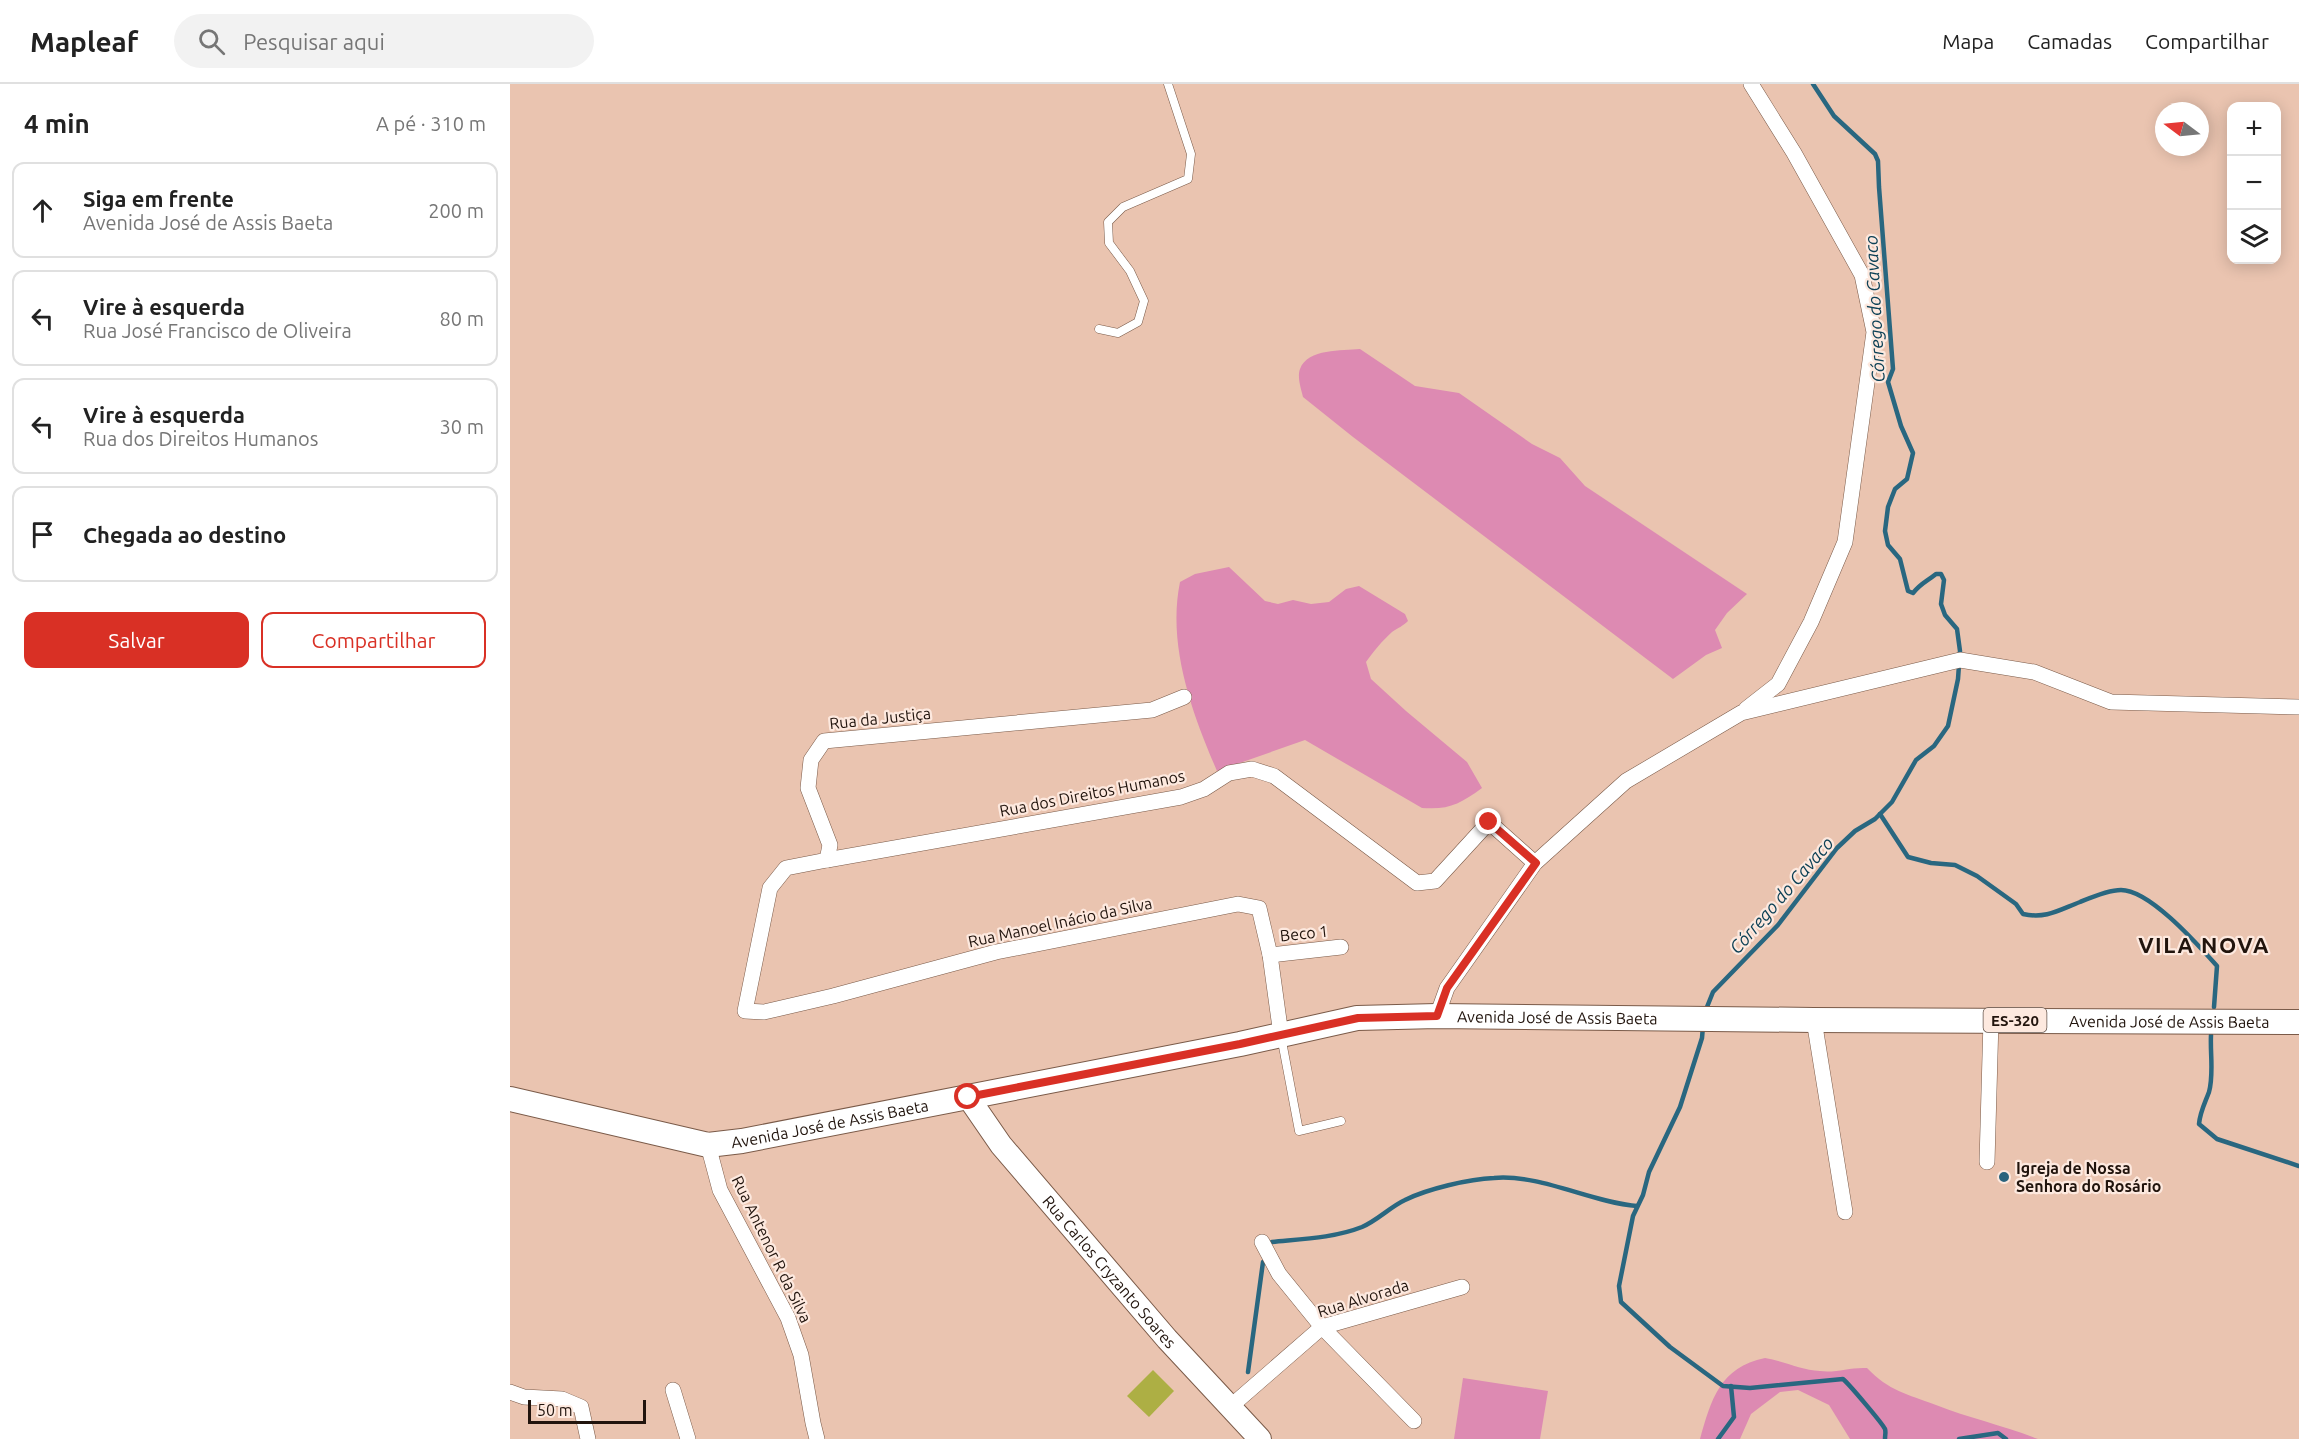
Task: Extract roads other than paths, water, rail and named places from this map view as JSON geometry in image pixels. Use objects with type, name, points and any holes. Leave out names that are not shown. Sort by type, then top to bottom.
[{"type":"main road","name":"Avenida José de Assis Baeta","points":[[510,1099],[708,1145],[742,1142],[1358,1018],[1689,1017],[1814,1020],[2299,1022]]},
{"type":"street","points":[[1437,1016],[1447,988],[1536,863],[1626,781],[1741,712],[1778,684],[1811,622],[1845,542],[1874,332],[1862,275],[1794,153],[1751,84]]},
{"type":"street","points":[[1741,712],[1960,660],[2034,672],[2111,702],[2299,707]]},
{"type":"street","name":"Rua da Justiça","points":[[827,860],[830,845],[808,788],[811,760],[825,741],[1152,710],[1184,697]]},
{"type":"street","name":"Rua dos Direitos Humanos","points":[[827,860],[1181,797],[1204,789],[1229,773],[1252,769],[1274,776],[1417,883],[1435,881],[1489,822],[1536,863]]},
{"type":"street","name":"Rua Manoel Inácio da Silva","points":[[827,860],[786,868],[770,888],[745,1011],[764,1012],[996,952],[1238,904],[1259,908],[1270,955],[1281,1035]]},
{"type":"street","name":"Beco 1","points":[[1270,955],[1341,947]]},
{"type":"street","points":[[1814,1020],[1845,1212]]},
{"type":"street","points":[[1987,1162],[1991,1020]]},
{"type":"street","name":"Rua Carlos Cryzanto Soares","points":[[968,1097],[1001,1144],[1167,1339],[1260,1439]]},
{"type":"street","name":"Rua Antenor R da Silva","points":[[708,1145],[720,1190],[788,1318],[801,1355],[818,1439]]},
{"type":"street","points":[[1262,1242],[1279,1274],[1322,1327],[1414,1421]]},
{"type":"street","name":"Rua Alvorada","points":[[1230,1407],[1322,1327],[1462,1287]]},
{"type":"street","points":[[673,1390],[688,1439]]},
{"type":"street","points":[[510,1392],[524,1397],[562,1399],[581,1407],[588,1439]]},
{"type":"lane","points":[[1099,329],[1118,333],[1138,322],[1144,301],[1130,271],[1109,243],[1108,222],[1123,207],[1188,179],[1191,154],[1168,84]]},
{"type":"lane","points":[[1281,1035],[1299,1131],[1341,1121]]},
{"type":"waterway","name":"Córrego do Cavaco","points":[[1705,1012],[1713,992],[1778,925],[1837,848],[1855,831],[1875,819],[1892,802],[1916,760],[1934,746],[1948,726],[1958,679],[1960,651],[1957,629],[1945,615],[1941,604],[1944,580],[1941,574],[1936,574],[1913,593],[1908,591],[1900,559],[1888,545],[1885,531],[1888,507],[1895,489],[1907,479],[1913,453],[1901,426],[1888,382],[1893,369],[1878,161],[1875,154],[1834,116],[1813,84]]},
{"type":"waterway","points":[[1880,814],[1908,857],[1931,863],[1955,865],[1977,876],[2016,904],[2023,914],[2052,913],[2116,890],[2133,892],[2146,899],[2173,920],[2217,966],[2214,1007]]},
{"type":"waterway","name":"Córrego do Cavaco","points":[[1703,1026],[1702,1038],[1680,1107],[1649,1172],[1643,1195],[1633,1216],[1619,1286],[1621,1302],[1670,1347],[1723,1386],[1750,1388],[1843,1379],[1883,1425],[1885,1439]]},
{"type":"waterway","points":[[2211,1035],[2212,1071],[2209,1092],[2199,1124],[2217,1139],[2299,1166]]},
{"type":"waterway","points":[[1272,1242],[1318,1238],[1351,1231],[1368,1224],[1414,1196],[1473,1180],[1494,1178],[1530,1180],[1637,1206]]},
{"type":"waterway","points":[[1248,1372],[1263,1262]]},
{"type":"waterway","points":[[1718,1439],[1734,1417],[1731,1386]]},
{"type":"waterway","name":"Córrego do Cavaco","points":[[1959,1439],[1998,1433],[2006,1439]]},
{"type":"place","name":"Igreja de Nossa Senhora do Rosário","points":[[2004,1177]]},
{"type":"district","name":"VILA NOVA","points":[[2204,944]]}]
